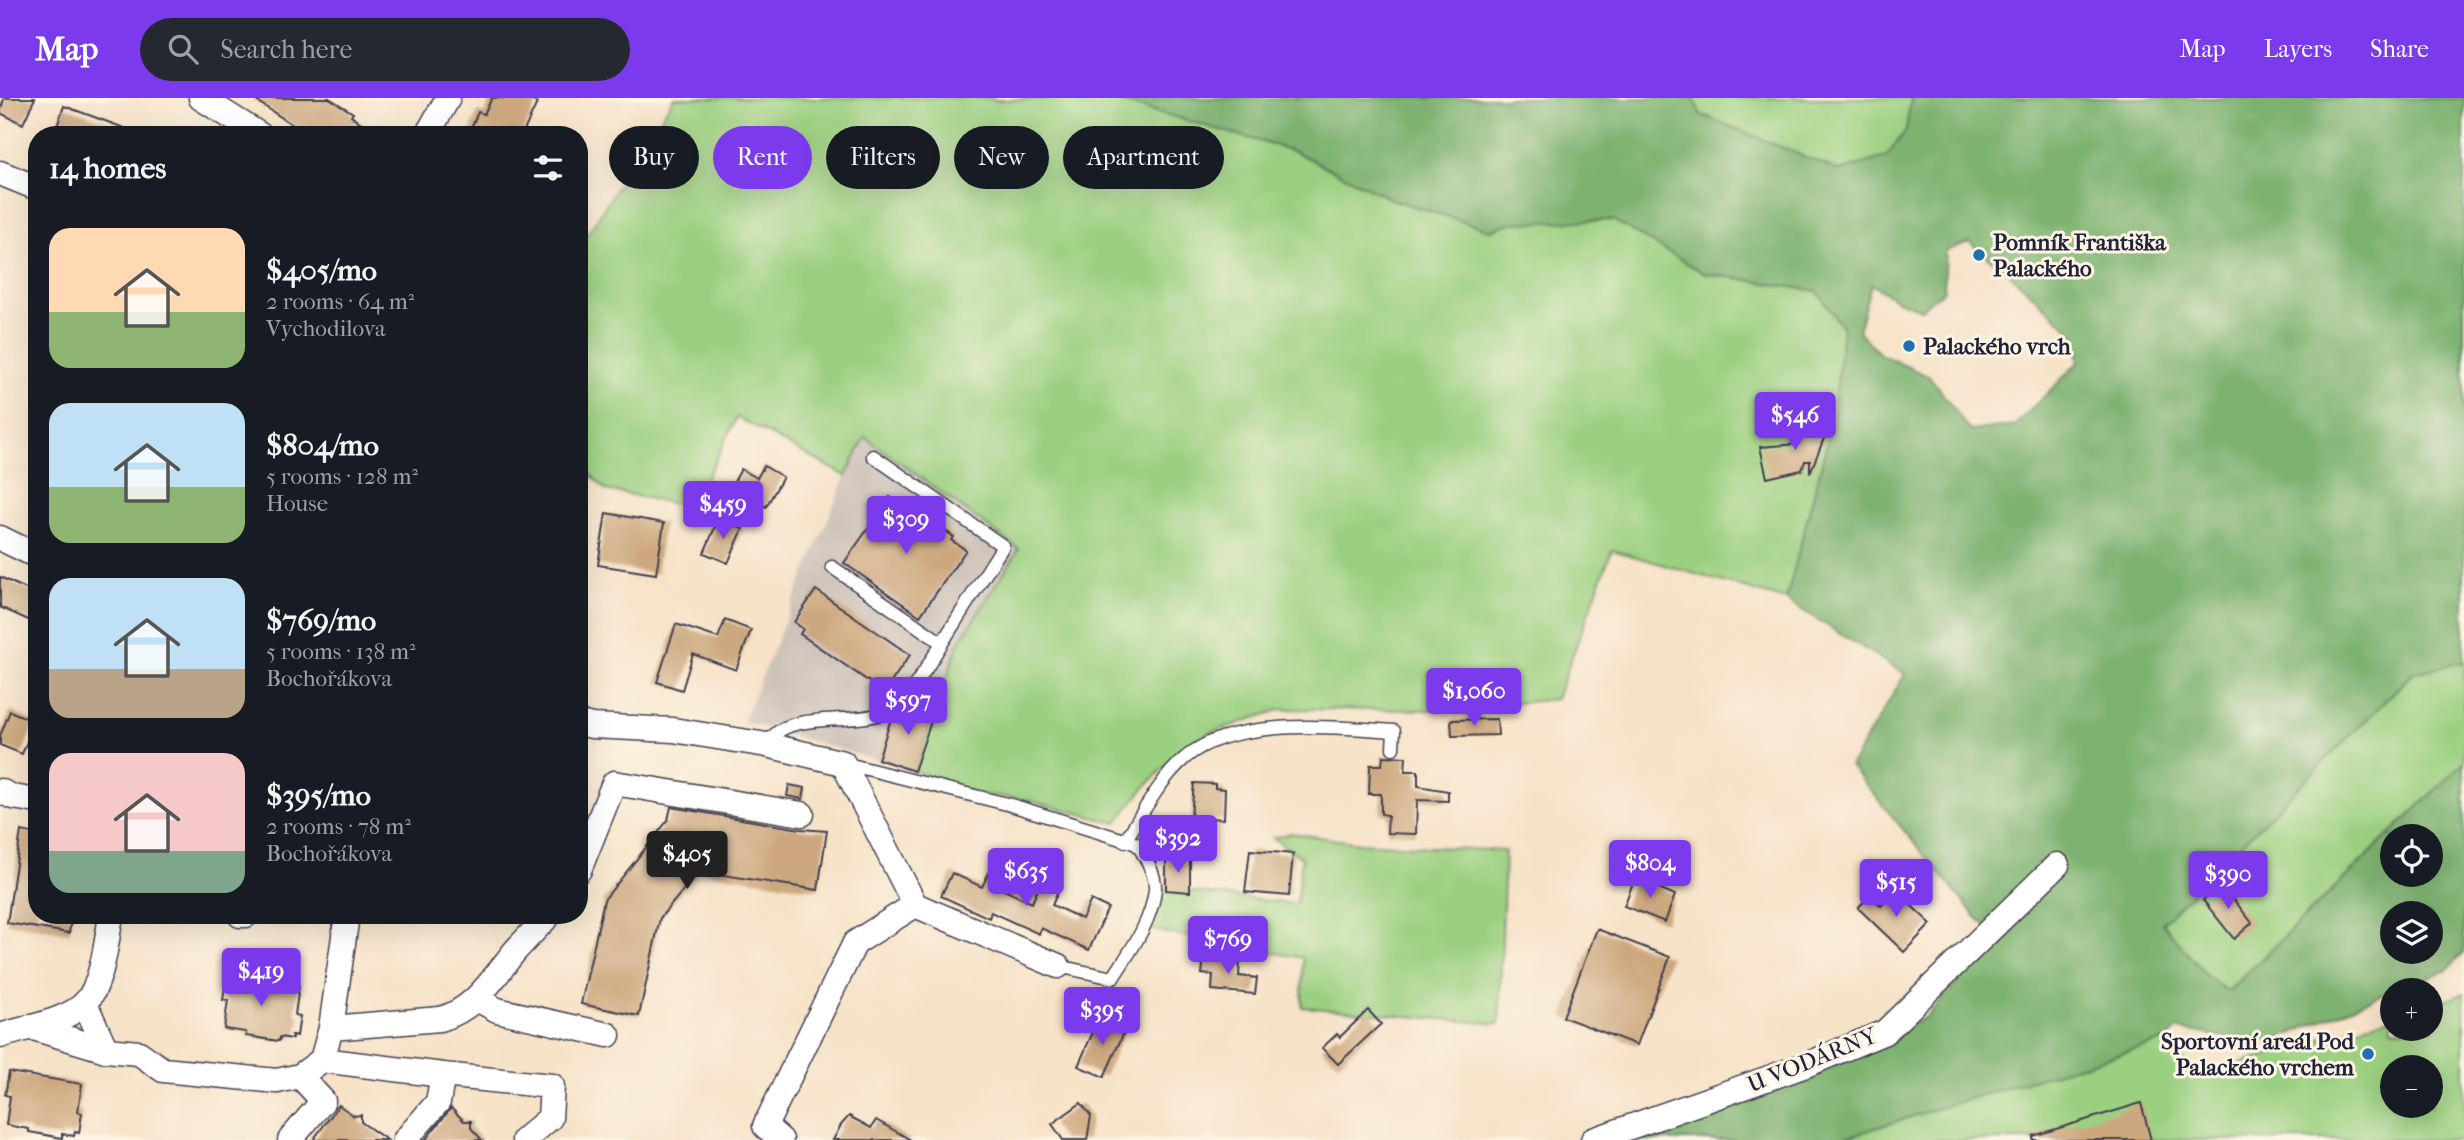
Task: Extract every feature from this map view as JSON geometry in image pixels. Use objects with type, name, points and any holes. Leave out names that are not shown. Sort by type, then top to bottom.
[{"type":"street","points":[[201,98],[246,126]]},
{"type":"street","points":[[432,126],[449,98]]},
{"type":"street","points":[[0,173],[28,184]]},
{"type":"street","points":[[0,538],[28,552]]},
{"type":"street","points":[[588,725],[673,730],[767,745],[843,763],[915,905],[1058,966]]},
{"type":"street","points":[[588,848],[614,783],[802,814]]},
{"type":"street","points":[[0,791],[28,800]]},
{"type":"street","name":"U VODÁRNY","points":[[1593,1140],[1806,1065],[1885,1032],[2057,865]]},
{"type":"street","points":[[781,1140],[765,1126],[855,943],[915,905]]},
{"type":"street","points":[[0,1036],[69,1014],[85,1003],[93,992],[99,974],[110,924]]},
{"type":"street","points":[[30,1027],[106,1050],[139,1053],[163,1070],[277,1081],[300,1076],[322,1060],[331,1028],[346,924]]},
{"type":"street","points":[[331,1028],[452,1016],[477,999],[541,924]]},
{"type":"street","points":[[477,999],[497,1010],[608,1035]]},
{"type":"street","points":[[85,1003],[106,1050]]},
{"type":"street","points":[[322,1060],[552,1086],[550,1118],[524,1140]]},
{"type":"street","points":[[405,1140],[438,1102],[443,1075]]},
{"type":"street","points":[[290,1140],[323,1101],[300,1076]]},
{"type":"lane","points":[[767,745],[771,736],[787,725],[883,713],[901,700],[942,643],[1003,546],[873,456]]},
{"type":"lane","points":[[832,567],[942,643]]},
{"type":"lane","points":[[1125,841],[1158,790],[1184,758],[1203,745],[1234,734],[1314,726],[1394,731],[1393,748]]},
{"type":"lane","points":[[843,763],[1011,805],[1137,844],[1146,859],[1156,887],[1144,927],[1114,978],[1058,966]]},
{"type":"shaded area","points":[[864,437],[1019,549],[959,643],[914,771],[743,721]]},
{"type":"green space","points":[[674,98],[1108,98],[1206,126],[1063,126],[1063,189],[1224,189],[1224,131],[1294,151],[1391,199],[1490,230],[1511,223],[1613,220],[1704,273],[1817,291],[1843,328],[1833,421],[1786,600],[1612,550],[1556,699],[1447,710],[1282,709],[1209,733],[1166,765],[1116,823],[1028,800],[978,794],[914,771],[959,643],[1019,549],[865,437],[846,476],[737,417],[692,507],[606,490],[588,472],[588,233],[616,189],[699,189],[699,126],[656,126]]},
{"type":"green space","points":[[1108,98],[1694,98],[1700,114],[1840,171],[1886,157],[1906,130],[1911,98],[2464,98],[2464,662],[2413,673],[2162,923],[2207,976],[2228,992],[2380,844],[2380,887],[2443,887],[2443,824],[2400,824],[2464,762],[2464,952],[2446,971],[2426,978],[2380,978],[2380,995],[2276,1040],[2231,1038],[2177,1029],[2167,1040],[1837,1140],[1634,1140],[1857,1055],[1926,1017],[1999,936],[1976,917],[1850,766],[1905,674],[1786,600],[1833,421],[1843,328],[1817,291],[1704,273],[1613,220],[1511,223],[1490,230],[1391,199],[1294,151],[1224,131],[1224,126],[1206,126]],"holes":[[[1969,242],[2011,275],[2075,335],[2079,362],[2015,425],[1970,431],[1930,377],[1880,354],[1858,331],[1871,284],[1897,300],[1921,309],[1944,290],[1946,251]]]},
{"type":"green space","points":[[1694,98],[1911,98],[1906,130],[1886,157],[1840,171],[1699,114]]},
{"type":"green space","points":[[2464,662],[2464,762],[2400,824],[2380,824],[2380,844],[2227,992],[2207,977],[2162,923],[2413,673]]},
{"type":"green space","points":[[1291,833],[1360,843],[1505,851],[1499,1024],[1302,1007],[1303,958],[1151,930],[1161,888],[1296,904],[1302,858],[1273,838]]},
{"type":"green space","name":"Sportovní areál Pod Palackého vrchem","points":[[2464,994],[2464,1140],[1838,1140],[2167,1040],[2196,1077],[2380,1021],[2380,1041],[2443,1041],[2443,1001]]},
{"type":"building","points":[[4,98],[35,98],[23,124],[0,113]]},
{"type":"building","points":[[252,98],[329,98],[353,113],[351,116],[366,126],[294,126]]},
{"type":"building","points":[[492,98],[527,98],[537,103],[526,126],[472,126],[478,112],[484,114]]},
{"type":"building","points":[[64,106],[119,126],[57,126]]},
{"type":"building","points":[[1831,421],[1810,473],[1810,461],[1805,461],[1802,470],[1767,478],[1760,447],[1797,444],[1795,436],[1808,435],[1807,422]]},
{"type":"building","points":[[764,466],[783,477],[766,507],[731,487],[741,469],[757,478]]},
{"type":"building","points":[[890,497],[904,507],[906,504],[954,537],[951,540],[966,550],[920,616],[844,563]]},
{"type":"building","points":[[606,513],[664,523],[656,574],[598,565]]},
{"type":"building","points":[[719,518],[743,529],[728,563],[704,553]]},
{"type":"building","points":[[0,577],[28,590],[28,620],[0,607]]},
{"type":"building","points":[[816,590],[910,655],[884,692],[800,634],[803,629],[794,622]]},
{"type":"building","points":[[725,620],[751,630],[736,670],[693,654],[682,690],[657,682],[676,624],[718,638]]},
{"type":"building","points":[[918,697],[937,704],[914,771],[878,759],[891,719],[908,724]]},
{"type":"building","points":[[10,711],[28,719],[28,739],[22,754],[0,745],[0,736]]},
{"type":"building","points":[[1497,719],[1498,735],[1452,736],[1451,720]]},
{"type":"building","points":[[1383,756],[1406,757],[1405,771],[1418,771],[1418,786],[1448,791],[1448,801],[1417,800],[1416,834],[1387,833],[1388,815],[1381,814],[1381,794],[1369,794],[1370,765],[1382,765]]},
{"type":"building","points":[[1194,783],[1215,784],[1215,788],[1225,789],[1224,819],[1191,817]]},
{"type":"building","points":[[789,785],[805,788],[803,799],[787,796]]},
{"type":"building","points":[[671,807],[800,829],[827,831],[818,890],[699,871],[660,918],[639,1016],[581,1004],[604,900],[668,820]]},
{"type":"building","points":[[21,831],[28,832],[28,924],[70,924],[69,933],[7,923]]},
{"type":"building","points":[[1250,850],[1293,854],[1289,896],[1245,892]]},
{"type":"building","points":[[1166,859],[1190,860],[1190,892],[1166,890]]},
{"type":"building","points":[[991,868],[1008,876],[1002,889],[1032,903],[1040,884],[1058,892],[1052,905],[1082,919],[1091,900],[1108,908],[1089,950],[1041,928],[1039,934],[991,912],[989,918],[941,896],[952,873],[982,887]]},
{"type":"building","points":[[1635,878],[1675,895],[1665,922],[1624,906]]},
{"type":"building","points":[[2220,885],[2252,923],[2234,939],[2203,900]]},
{"type":"building","points":[[1895,890],[1931,924],[1904,952],[1858,908],[1870,895],[1881,906]]},
{"type":"building","points":[[1597,929],[1670,957],[1637,1045],[1563,1017]]},
{"type":"building","points":[[1204,956],[1240,959],[1239,976],[1257,978],[1255,994],[1212,990],[1213,975],[1202,974]]},
{"type":"building","points":[[227,975],[299,986],[295,1015],[300,1016],[297,1036],[292,1035],[292,1039],[280,1037],[279,1041],[246,1036],[246,1032],[224,1029],[228,1000],[223,1000]]},
{"type":"building","points":[[1368,1010],[1381,1024],[1338,1064],[1322,1048],[1337,1034],[1340,1037]]},
{"type":"building","points":[[1100,1016],[1126,1028],[1104,1077],[1078,1066]]},
{"type":"building","points":[[9,1072],[82,1084],[78,1112],[82,1113],[79,1133],[75,1132],[74,1136],[62,1134],[62,1138],[6,1125],[10,1096],[5,1095]]},
{"type":"building","points":[[1081,1103],[1091,1116],[1087,1140],[1063,1140],[1052,1124]]},
{"type":"building","points":[[2141,1103],[2151,1140],[2033,1140],[2033,1136]]},
{"type":"building","points":[[339,1105],[354,1116],[361,1115],[361,1122],[387,1140],[313,1140]]},
{"type":"building","points":[[451,1108],[464,1121],[471,1121],[471,1128],[482,1140],[425,1140]]},
{"type":"building","points":[[849,1116],[871,1128],[876,1120],[911,1140],[833,1140]]},
{"type":"place","name":"Pomník Františka Palackého","points":[[1979,255]]},
{"type":"place","name":"Palackého vrch","points":[[1909,346]]},
{"type":"place","name":"Sportovní areál Pod Palackého vrchem","points":[[2368,1054]]}]
